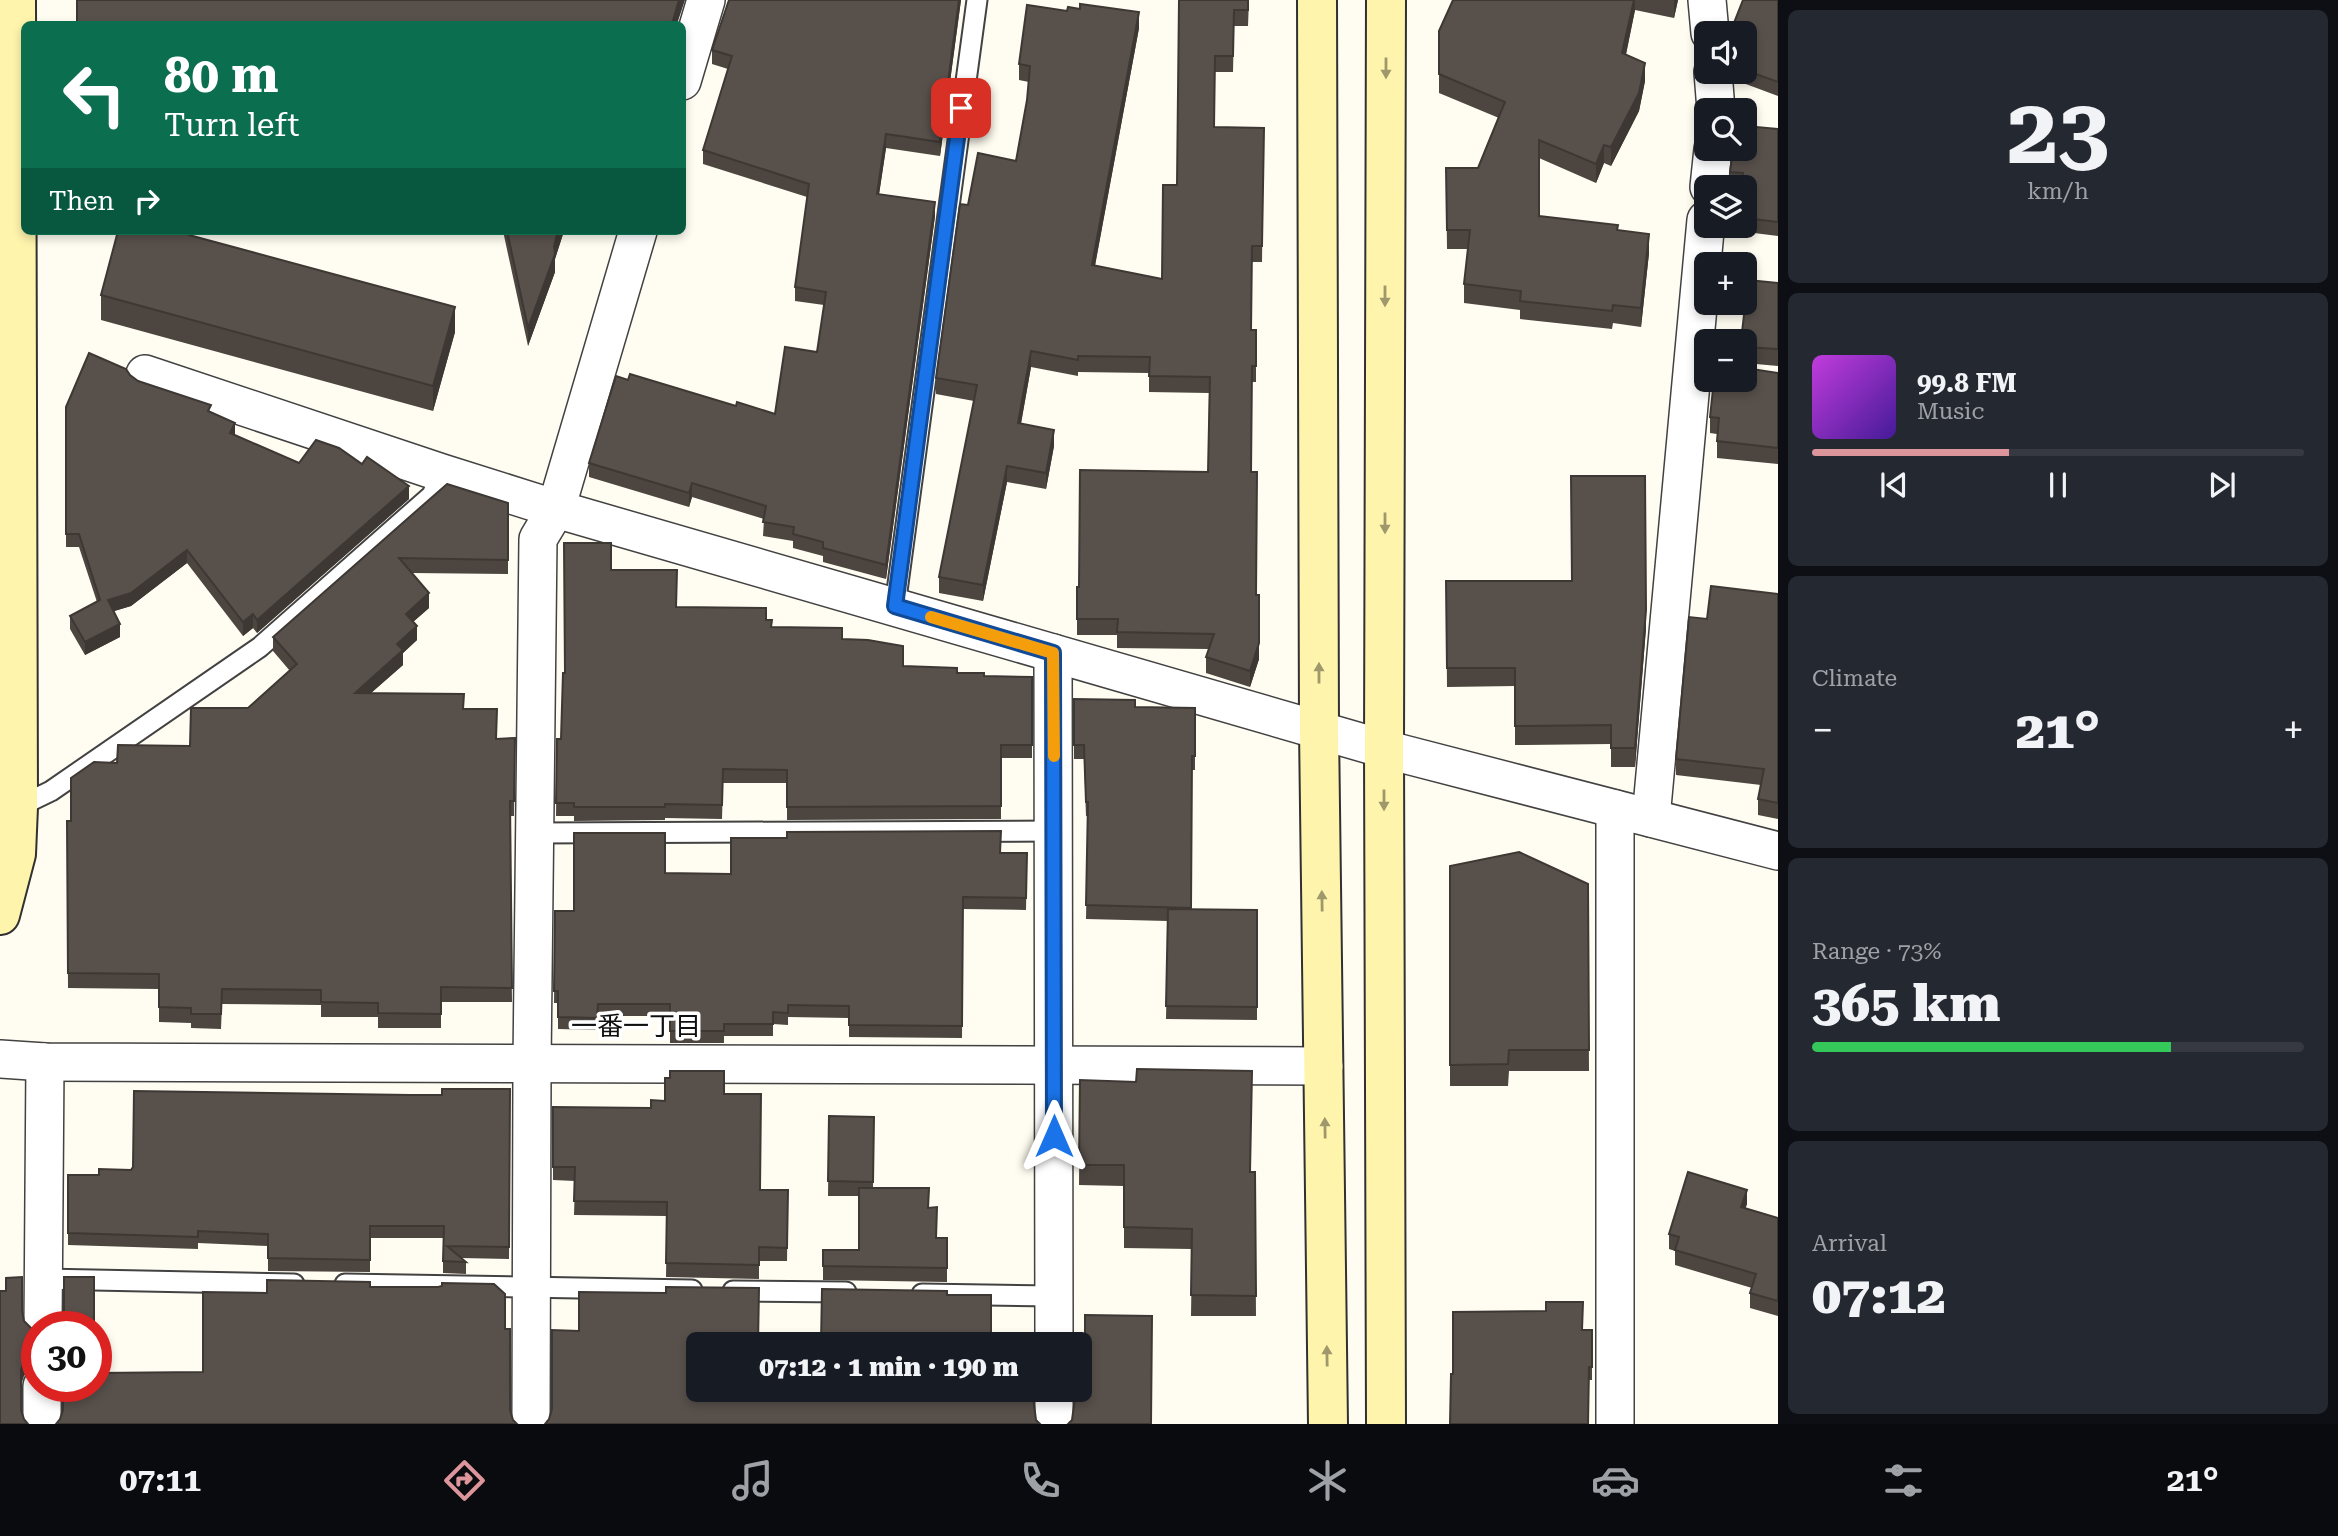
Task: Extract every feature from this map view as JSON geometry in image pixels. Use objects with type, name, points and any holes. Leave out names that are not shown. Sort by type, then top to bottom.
[{"type":"street","points":[[0,915],[16,854],[18,807],[16,0]]},
{"type":"street","points":[[686,68],[706,0]]},
{"type":"street","points":[[1317,0],[1319,730],[1328,1424]]},
{"type":"street","points":[[1386,0],[1386,1424]]},
{"type":"street","points":[[1707,0],[1709,21]]},
{"type":"street","points":[[531,1424],[538,539],[556,509],[637,235]]},
{"type":"street","points":[[1702,329],[1705,238]]},
{"type":"street","points":[[145,374],[556,509],[1384,749],[1778,851]]},
{"type":"street","points":[[1651,818],[1697,392]]},
{"type":"street","points":[[1053,653],[1054,1332]]},
{"type":"street","points":[[1615,809],[1615,1424]]},
{"type":"street","points":[[0,1059],[45,1062],[1324,1066]]},
{"type":"street","points":[[43,1311],[45,1062]]},
{"type":"street","points":[[42,1402],[42,1424]]},
{"type":"street","points":[[1054,1402],[1054,1424]]},
{"type":"lane","points":[[895,606],[977,0]]},
{"type":"lane","points":[[18,807],[51,791],[260,648],[432,495],[442,473]]},
{"type":"lane","points":[[536,833],[1054,831]]},
{"type":"lane","points":[[43,1279],[862,1293]]},
{"type":"lane","points":[[903,1293],[1054,1296]]},
{"type":"building","points":[[77,0],[679,0],[673,21],[77,21]]},
{"type":"building","points":[[729,0],[959,0],[940,142],[886,134],[877,194],[935,202],[886,565],[823,548],[823,542],[793,534],[794,527],[763,522],[766,506],[692,483],[689,493],[589,463],[616,376],[628,380],[630,374],[736,406],[737,402],[775,414],[785,347],[817,352],[826,292],[795,287],[809,184],[703,150],[732,56],[712,50]]},
{"type":"building","points":[[1179,0],[1248,0],[1248,10],[1234,10],[1233,56],[1215,56],[1214,127],[1264,128],[1262,246],[1252,246],[1251,330],[1256,330],[1256,366],[1252,366],[1251,472],[1257,472],[1256,595],[1259,595],[1259,643],[1250,671],[1206,657],[1214,634],[1117,632],[1118,619],[1077,619],[1080,470],[1208,472],[1210,377],[1149,376],[1150,357],[1078,356],[1078,360],[1031,351],[1018,423],[1054,430],[1046,473],[1007,466],[983,585],[939,577],[977,385],[936,378],[960,204],[968,205],[978,153],[1016,161],[1030,66],[1019,64],[1027,5],[1067,11],[1068,7],[1080,9],[1080,4],[1139,12],[1092,265],[1162,279],[1163,185],[1177,185]]},
{"type":"building","points":[[1453,0],[1634,0],[1622,53],[1645,63],[1639,93],[1611,147],[1604,145],[1596,164],[1539,140],[1539,216],[1618,225],[1617,230],[1649,234],[1641,308],[1613,305],[1612,311],[1520,301],[1521,291],[1464,284],[1470,230],[1447,230],[1446,168],[1478,168],[1505,102],[1439,74],[1439,31]]},
{"type":"building","points":[[1743,0],[1778,0],[1778,82],[1757,74],[1757,21],[1735,21]]},
{"type":"building","points":[[1757,127],[1778,129],[1778,222],[1757,219],[1757,175],[1730,172],[1731,161],[1757,161]]},
{"type":"building","points":[[117,235],[189,235],[455,307],[433,386],[101,295]]},
{"type":"building","points":[[508,235],[557,235],[555,254],[528,328]]},
{"type":"building","points":[[1757,281],[1778,283],[1778,349],[1757,348],[1757,329],[1742,329],[1744,315],[1757,315]]},
{"type":"building","points":[[89,353],[126,369],[138,381],[211,405],[208,411],[235,423],[230,433],[299,463],[316,440],[339,448],[362,464],[367,457],[409,486],[257,620],[253,614],[243,622],[187,550],[131,593],[108,600],[120,624],[85,642],[70,616],[100,600],[79,534],[66,534],[66,407]]},
{"type":"building","points":[[1757,370],[1778,373],[1778,448],[1717,441],[1719,418],[1710,417],[1713,392],[1757,392]]},
{"type":"building","points":[[1571,476],[1645,476],[1646,610],[1635,748],[1611,748],[1611,725],[1515,726],[1515,668],[1447,668],[1446,581],[1572,581]]},
{"type":"building","points":[[447,484],[508,503],[508,560],[399,558],[429,593],[406,614],[417,626],[397,644],[403,650],[355,693],[464,694],[463,709],[497,709],[496,739],[515,738],[514,801],[510,801],[512,988],[441,987],[441,1014],[378,1013],[378,1003],[321,1002],[321,990],[222,989],[221,1014],[191,1014],[191,1008],[159,1007],[159,974],[68,973],[67,821],[71,821],[71,778],[94,762],[117,763],[118,745],[190,746],[191,708],[248,708],[297,664],[273,637]]},
{"type":"building","points":[[564,543],[611,543],[611,570],[677,570],[676,607],[766,608],[766,620],[772,620],[771,627],[842,628],[842,639],[903,646],[903,666],[957,668],[957,673],[984,673],[984,676],[1032,677],[1032,745],[1001,745],[1001,806],[787,807],[787,770],[723,769],[722,805],[574,807],[574,803],[556,803],[557,739],[561,739],[565,673]]},
{"type":"building","points":[[1711,586],[1778,594],[1778,803],[1758,799],[1764,769],[1676,759],[1689,617],[1707,619]]},
{"type":"building","points":[[1074,699],[1135,700],[1135,707],[1195,708],[1191,908],[1086,905],[1088,802],[1084,745],[1074,745]]},
{"type":"building","points":[[1001,831],[1000,853],[1027,853],[1026,898],[963,897],[962,1026],[849,1025],[849,1006],[788,1005],[788,1013],[773,1012],[773,1024],[724,1024],[724,1031],[670,1031],[670,1004],[598,1004],[597,1018],[558,1017],[558,991],[554,991],[555,911],[574,911],[574,833],[665,833],[665,873],[731,874],[731,838],[787,838],[787,832]]},
{"type":"building","points":[[1519,852],[1588,884],[1589,1050],[1509,1050],[1508,1064],[1450,1065],[1450,866]]},
{"type":"building","points":[[1168,909],[1257,910],[1257,1007],[1166,1006]]},
{"type":"building","points":[[1137,1069],[1252,1071],[1250,1172],[1255,1172],[1256,1296],[1191,1295],[1192,1229],[1124,1227],[1124,1165],[1079,1165],[1080,1080],[1136,1082]]},
{"type":"building","points":[[670,1071],[724,1071],[724,1094],[761,1094],[760,1190],[788,1190],[787,1248],[759,1247],[759,1265],[666,1263],[667,1202],[574,1201],[575,1167],[553,1167],[553,1107],[651,1108],[651,1100],[665,1101],[665,1078],[670,1078]]},
{"type":"building","points":[[442,1089],[510,1089],[509,1247],[447,1246],[466,1262],[443,1261],[444,1226],[370,1226],[370,1260],[268,1258],[268,1234],[198,1231],[198,1237],[68,1233],[68,1175],[99,1175],[99,1169],[131,1170],[133,1167],[134,1091],[442,1095]]},
{"type":"building","points":[[829,1116],[874,1117],[873,1182],[828,1181]]},
{"type":"building","points":[[1688,1172],[1747,1190],[1741,1207],[1778,1218],[1778,1301],[1750,1293],[1756,1274],[1675,1250],[1679,1237],[1669,1234]]},
{"type":"building","points":[[859,1188],[929,1188],[928,1208],[937,1207],[936,1238],[947,1238],[947,1268],[823,1266],[823,1250],[859,1250]]},
{"type":"building","points":[[22,1277],[21,1410],[28,1424],[0,1424],[0,1291],[6,1291],[6,1278]]},
{"type":"building","points":[[64,1277],[94,1277],[94,1311],[64,1311]]},
{"type":"building","points":[[267,1280],[370,1282],[370,1287],[438,1287],[442,1286],[442,1283],[494,1284],[505,1294],[505,1329],[510,1329],[510,1410],[517,1424],[56,1424],[63,1410],[63,1402],[112,1402],[112,1373],[203,1372],[203,1292],[267,1293]]},
{"type":"building","points":[[666,1287],[759,1288],[758,1332],[686,1332],[686,1402],[1034,1402],[1036,1420],[1040,1424],[545,1424],[552,1409],[552,1330],[579,1331],[579,1292],[666,1293]]},
{"type":"building","points":[[822,1289],[947,1291],[947,1295],[991,1295],[991,1332],[821,1332]]},
{"type":"building","points":[[1546,1302],[1583,1302],[1582,1330],[1592,1330],[1588,1424],[1450,1424],[1453,1312],[1546,1311]]},
{"type":"building","points":[[1085,1315],[1152,1316],[1151,1424],[1068,1424],[1072,1420],[1074,1402],[1092,1402],[1092,1332],[1085,1332]]},
{"type":"slow traffic","points":[[931,617],[1053,653],[1054,756]]},
{"type":"district","name":"一番一丁目","points":[[636,1026]]},
{"type":"route","points":[[961,108],[895,606],[1053,653],[1054,1136]]}]
